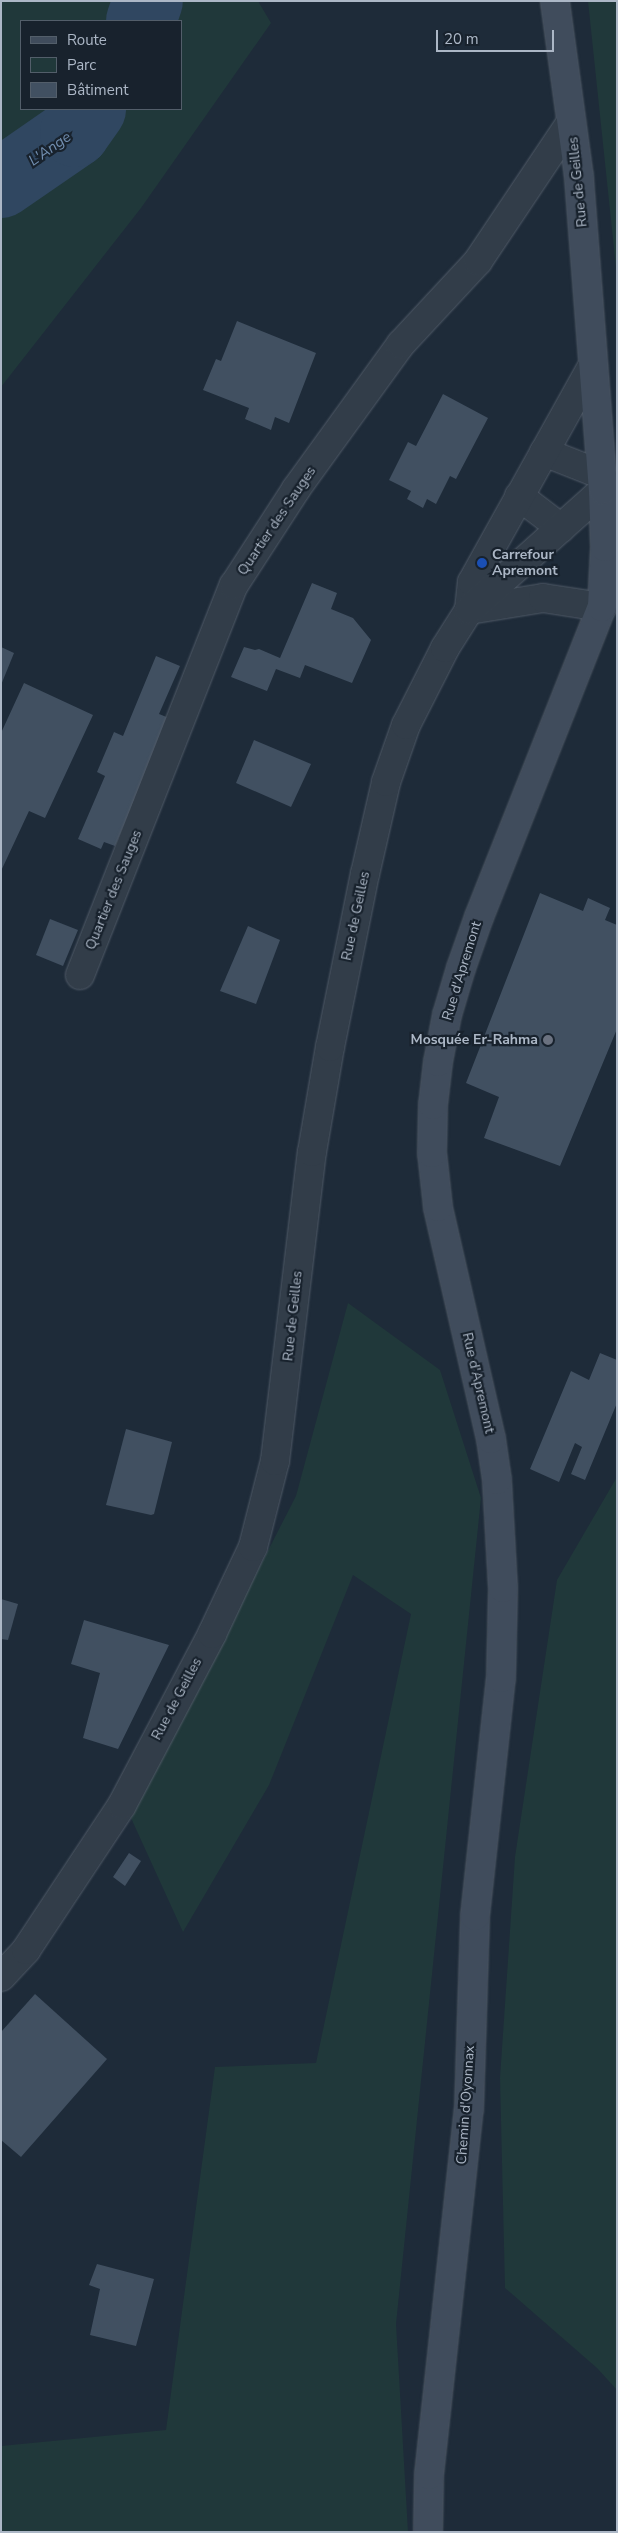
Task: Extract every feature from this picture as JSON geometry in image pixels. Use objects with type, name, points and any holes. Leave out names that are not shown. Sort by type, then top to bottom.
[{"type":"street","name":"Rue de Geilles","points":[[1,1977],[26,1950],[122,1805],[212,1634],[252,1547],[275,1461],[319,1111],[364,874],[386,782],[406,725],[445,648],[470,610],[561,528],[602,482],[579,177],[555,1]]},
{"type":"street","name":"Quartier des Sauges","points":[[80,975],[239,578],[296,490],[401,344],[478,262],[571,122]]},
{"type":"street","name":"Rue de Geilles","points":[[470,610],[472,582],[593,364]]},
{"type":"street","points":[[544,452],[602,482]]},
{"type":"street","name":"Rue d'Apremont","points":[[501,1678],[503,1588],[497,1480],[491,1439],[438,1207],[432,1153],[433,1105],[438,1062],[447,1015],[478,917],[602,607],[605,547],[602,482]]},
{"type":"street","points":[[519,496],[561,528]]},
{"type":"street","points":[[470,610],[544,598],[602,607]]},
{"type":"street","name":"Chemin d'Oyonnax","points":[[428,2532],[429,2475],[469,2109],[475,1916],[501,1678]]},
{"type":"green space","points":[[1,1],[258,1],[271,23],[141,208],[1,387]]},
{"type":"green space","points":[[588,1],[617,1],[617,277]]},
{"type":"green space","points":[[348,1303],[440,1370],[481,1498],[396,2324],[408,2532],[1,2532],[1,2446],[166,2430],[215,2067],[316,2063],[411,1614],[353,1575],[269,1785],[183,1932],[131,1818],[296,1496]]},
{"type":"green space","points":[[617,1477],[617,2390],[597,2368],[505,2288],[500,2078],[515,1857],[557,1580]]},
{"type":"building","points":[[237,321],[316,353],[289,423],[275,417],[271,430],[245,419],[249,408],[203,390],[216,359],[221,361]]},
{"type":"building","points":[[443,394],[488,418],[456,479],[450,476],[436,504],[427,499],[423,508],[407,499],[411,491],[389,480],[408,442],[416,446]]},
{"type":"building","points":[[312,583],[337,593],[331,609],[353,618],[371,640],[352,683],[305,665],[300,678],[276,669],[267,691],[231,677],[244,647],[255,650],[259,649],[280,658]]},
{"type":"building","points":[[1,647],[14,653],[1,685]]},
{"type":"building","points":[[156,656],[180,666],[159,714],[169,718],[115,846],[104,842],[101,849],[78,839],[105,776],[97,772],[114,732],[123,736]]},
{"type":"building","points":[[24,683],[93,715],[45,818],[29,811],[1,871],[1,733]]},
{"type":"building","points":[[254,740],[311,764],[291,807],[236,783]]},
{"type":"building","name":"Mosquée Er-Rahma","points":[[540,893],[583,911],[588,898],[610,908],[605,920],[617,925],[617,1029],[560,1166],[484,1138],[499,1097],[466,1083]]},
{"type":"building","points":[[50,919],[78,930],[63,966],[36,955]]},
{"type":"building","points":[[248,926],[280,940],[256,1004],[220,991]]},
{"type":"building","points":[[600,1353],[617,1360],[617,1403],[585,1480],[571,1474],[582,1447],[575,1443],[559,1482],[530,1469],[571,1371],[589,1380]]},
{"type":"building","points":[[126,1429],[172,1442],[154,1514],[151,1515],[106,1505]]},
{"type":"building","points":[[1,1599],[18,1604],[8,1640],[1,1639]]},
{"type":"building","points":[[84,1620],[169,1645],[118,1749],[83,1738],[100,1673],[71,1664]]},
{"type":"building","points":[[129,1853],[141,1861],[125,1886],[113,1877]]},
{"type":"building","points":[[35,1994],[107,2059],[21,2157],[1,2140],[1,2032]]},
{"type":"building","points":[[97,2264],[154,2279],[136,2346],[90,2335],[100,2289],[89,2285]]},
{"type":"waterway","name":"L'Ange","points":[[141,20],[148,1]]},
{"type":"waterway","name":"L'Ange","points":[[1,183],[75,132],[90,110]]},
{"type":"place","name":"Carrefour Apremont","points":[[482,563]]},
{"type":"place","name":"Mosquée Er-Rahma","points":[[548,1040]]}]
